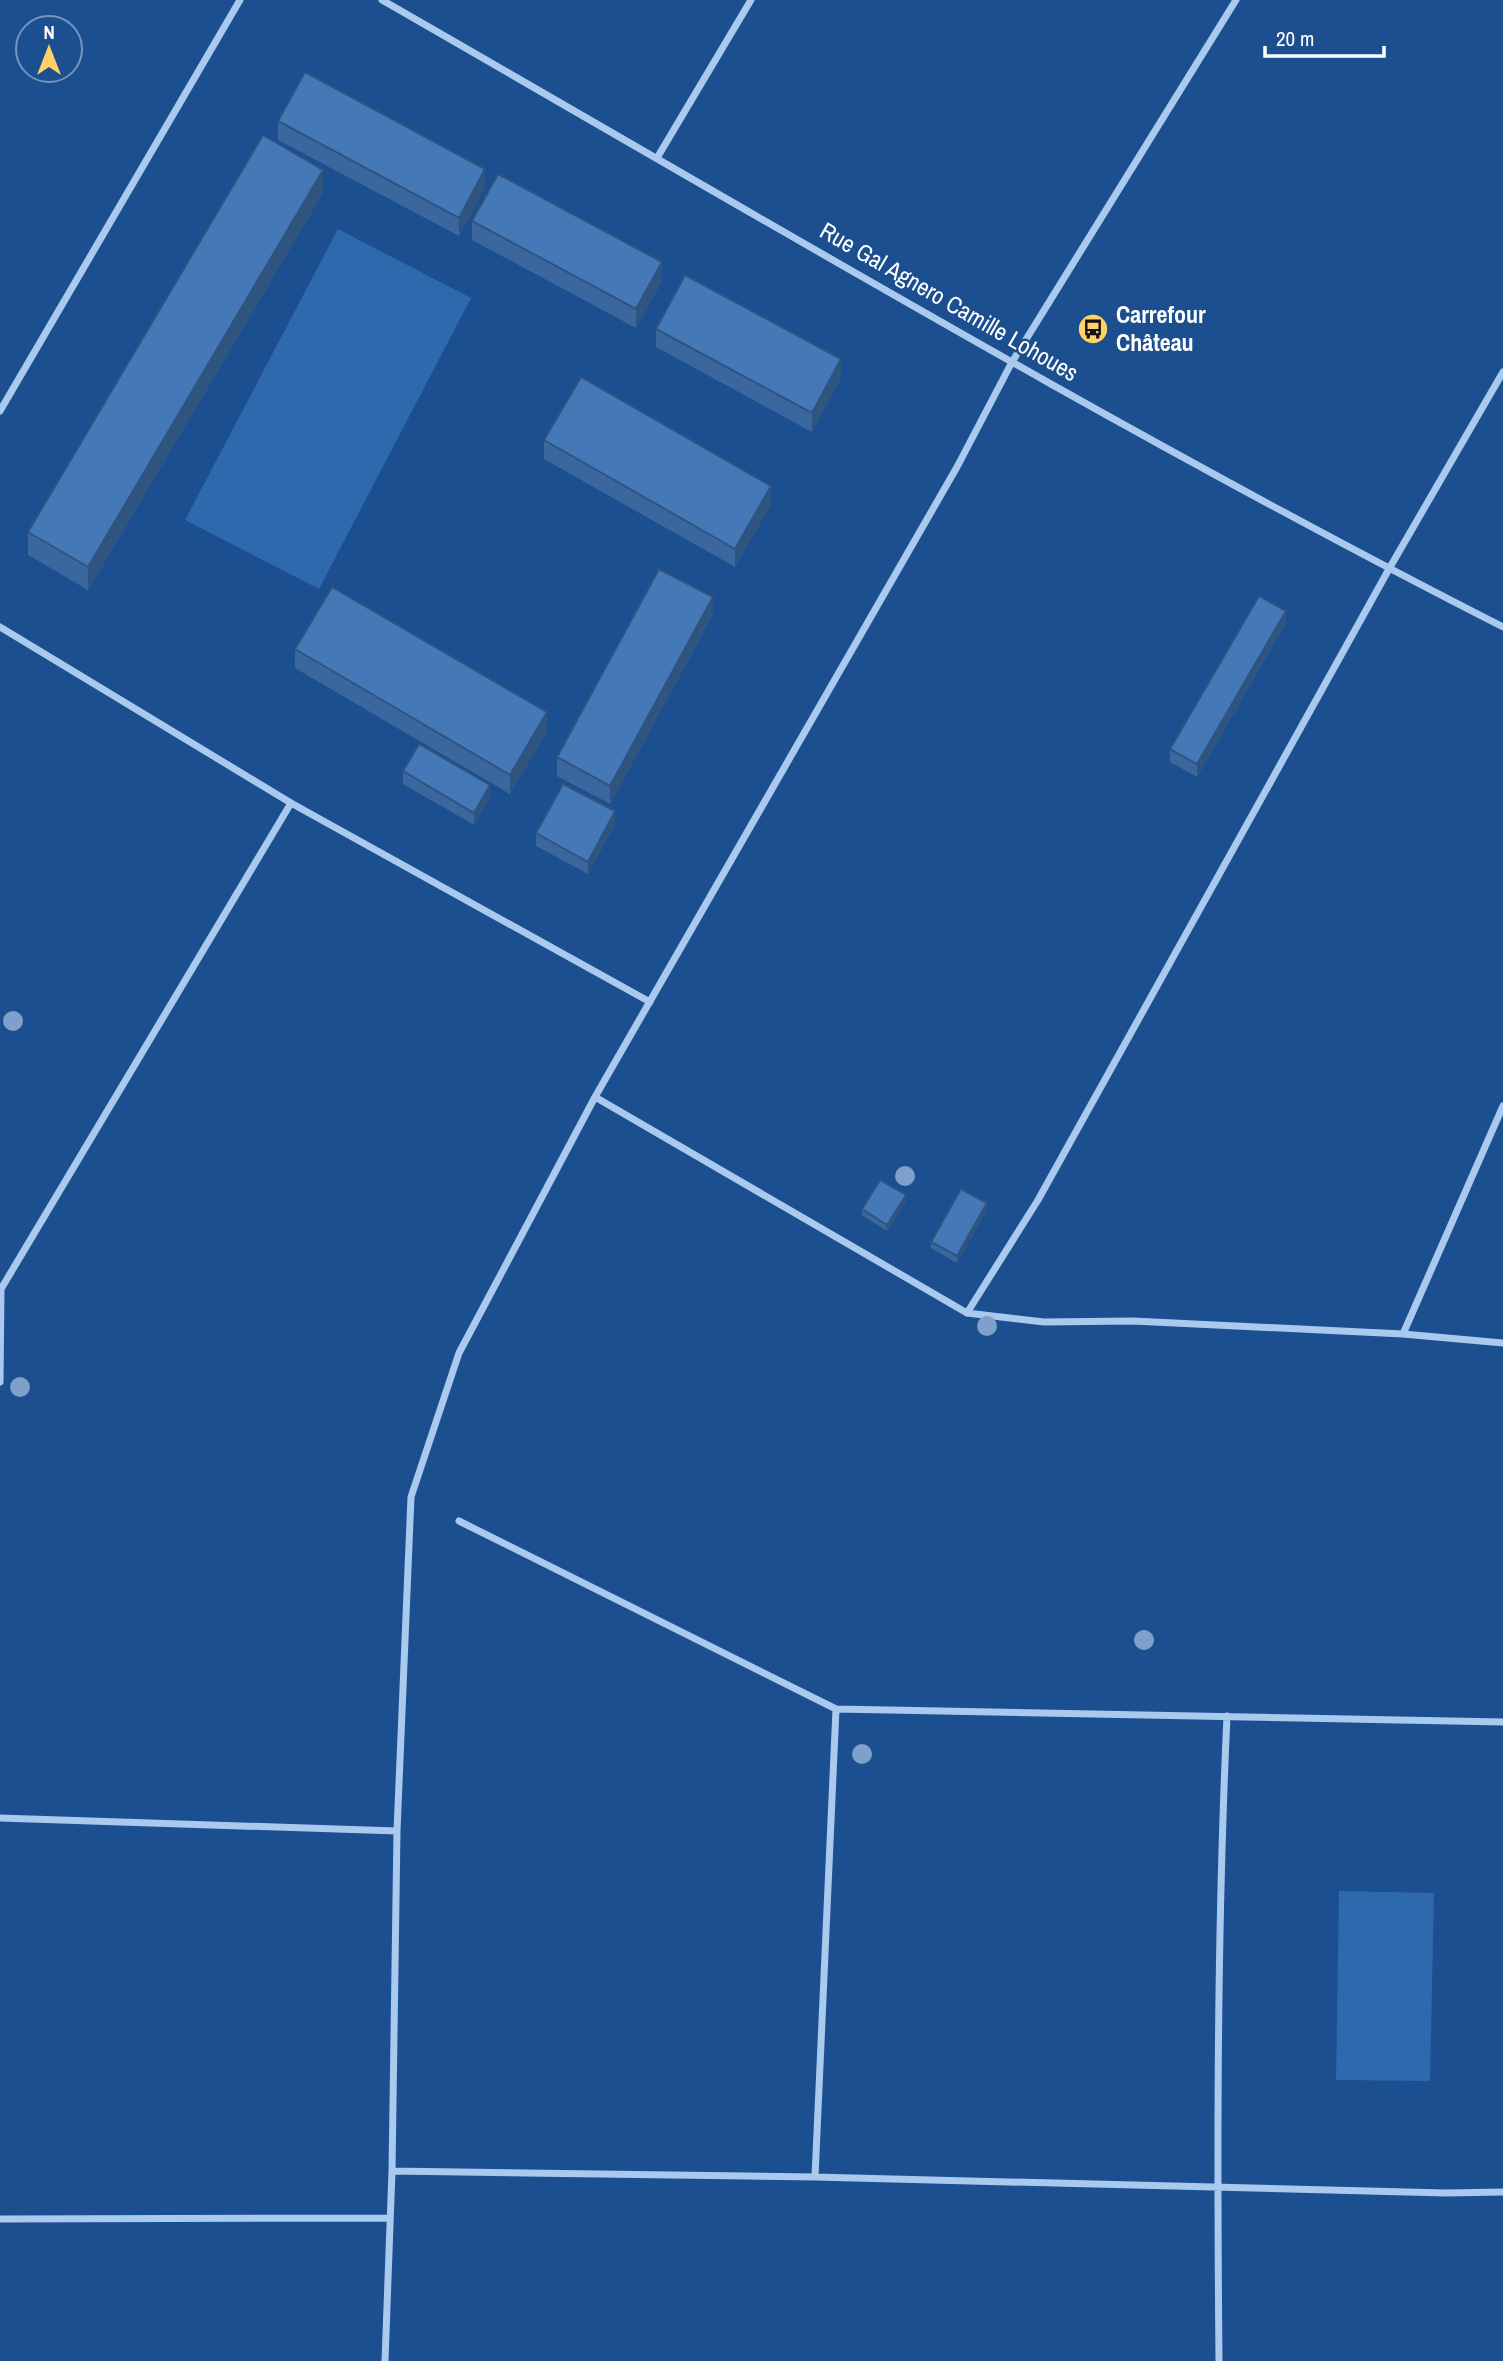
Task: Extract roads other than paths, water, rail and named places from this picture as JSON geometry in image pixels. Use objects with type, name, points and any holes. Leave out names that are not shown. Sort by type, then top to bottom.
[{"type":"street","points":[[0,411],[240,0]]},
{"type":"street","name":"Rue Gal Agnero Camille Lohoues","points":[[382,0],[1012,362],[1389,569],[1503,627]]},
{"type":"street","points":[[657,158],[751,0]]},
{"type":"street","points":[[385,2361],[397,1831],[411,1497],[459,1353],[595,1097],[951,478],[1012,362],[1236,0]]},
{"type":"street","points":[[967,1313],[1038,1200],[1389,569],[1503,372]]},
{"type":"street","points":[[0,626],[291,803],[650,1002]]},
{"type":"street","points":[[0,1382],[1,1289],[291,803]]},
{"type":"street","points":[[595,1097],[967,1313],[1044,1322],[1133,1321],[1403,1334],[1503,1343]]},
{"type":"street","points":[[1403,1334],[1503,1106]]},
{"type":"street","points":[[459,1521],[836,1709],[1503,1722]]},
{"type":"street","points":[[815,2177],[836,1709]]},
{"type":"street","points":[[1219,2361],[1217,2188],[1222,1817],[1227,1716]]},
{"type":"street","points":[[0,1818],[397,1831]]},
{"type":"street","points":[[391,2171],[1503,2192]]},
{"type":"street","points":[[0,2219],[390,2218]]},
{"type":"place","name":"Carrefour Château","points":[[1093,329]]}]
